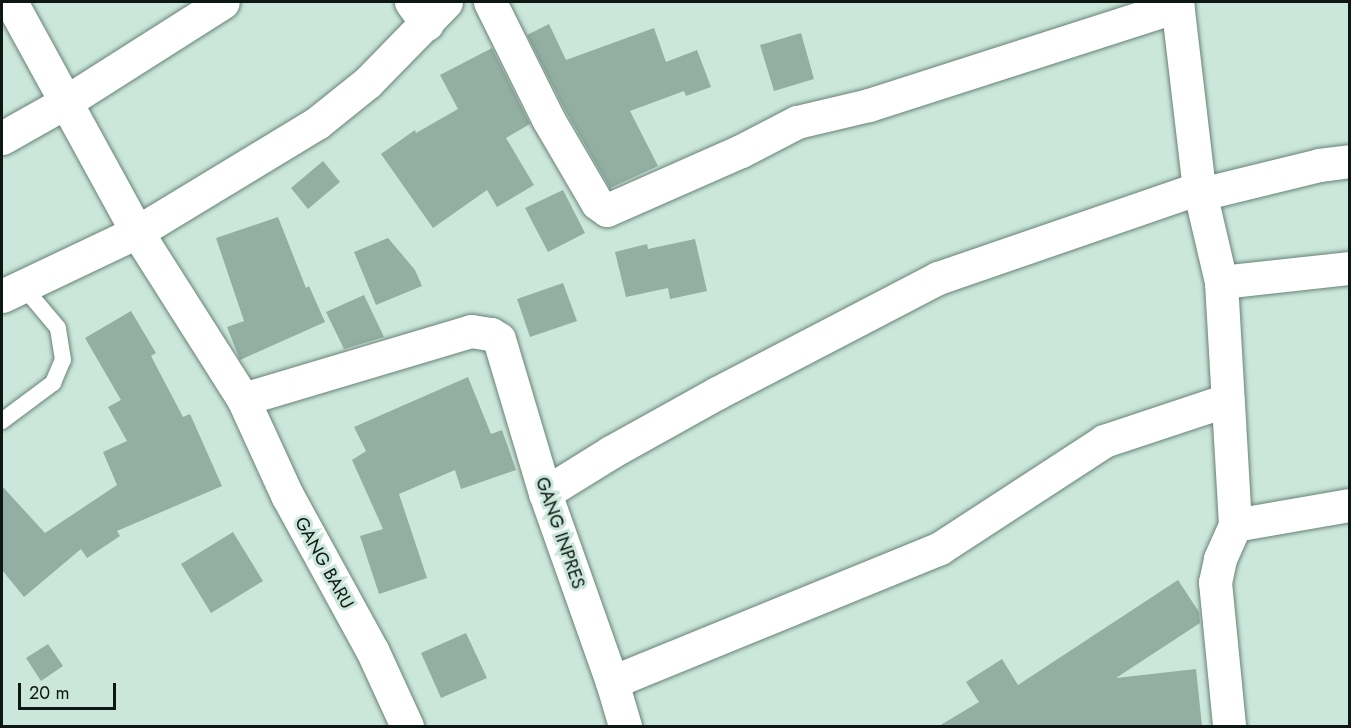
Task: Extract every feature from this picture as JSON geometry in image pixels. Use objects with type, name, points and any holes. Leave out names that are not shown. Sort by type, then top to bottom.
[{"type":"street","name":"GANG BARU","points":[[11,2],[64,103],[137,232],[243,399],[287,495],[372,650],[407,726]]},
{"type":"street","points":[[2,138],[64,103],[223,2]]},
{"type":"street","points":[[490,2],[548,119],[597,203],[607,210],[741,151],[797,122],[869,105],[1177,4],[1200,191],[1221,282],[1235,525],[1220,559],[1215,582],[1229,726]]},
{"type":"street","points":[[11,290],[137,232],[317,123],[367,83],[428,9]]},
{"type":"street","points":[[545,493],[611,452],[717,393],[938,278],[1200,191],[1319,165],[1350,161]]},
{"type":"street","points":[[1221,282],[1350,268]]},
{"type":"street","name":"GANG INPRES","points":[[243,399],[471,331],[491,334],[499,339],[545,493],[612,682],[625,726]]},
{"type":"street","points":[[612,682],[940,548],[1104,441],[1227,400]]},
{"type":"street","points":[[1235,525],[1350,505]]},
{"type":"lane","points":[[2,421],[53,383],[63,360],[58,328],[11,290]]},
{"type":"building","points":[[549,24],[566,60],[654,28],[666,62],[697,50],[711,87],[686,96],[684,91],[630,111],[658,166],[610,188],[565,110],[527,35]]},
{"type":"building","points":[[801,33],[814,79],[774,91],[760,45]]},
{"type":"building","points":[[492,48],[530,124],[506,138],[534,185],[497,207],[487,190],[433,228],[381,154],[415,130],[416,133],[458,109],[440,75]]},
{"type":"building","points":[[323,161],[340,182],[308,209],[291,188]]},
{"type":"building","points":[[563,190],[585,233],[548,252],[525,208]]},
{"type":"building","points":[[278,217],[306,288],[309,286],[325,322],[240,360],[227,327],[244,321],[216,238]]},
{"type":"building","points":[[388,238],[415,270],[422,286],[376,305],[354,252]]},
{"type":"building","points":[[695,239],[707,291],[670,299],[668,288],[626,297],[615,252],[647,244],[648,249]]},
{"type":"building","points":[[563,283],[577,321],[530,337],[517,299]]},
{"type":"building","points":[[364,295],[384,337],[344,349],[326,312]]},
{"type":"building","points":[[131,311],[156,353],[151,356],[183,417],[190,414],[222,486],[117,531],[120,536],[87,558],[81,549],[24,597],[2,570],[2,486],[45,533],[117,485],[103,452],[127,441],[108,407],[121,400],[85,338]]},
{"type":"building","points":[[468,377],[491,434],[502,430],[516,470],[461,489],[455,470],[399,494],[427,578],[379,594],[360,536],[383,529],[352,460],[366,451],[354,427]]},
{"type":"building","points":[[233,532],[263,581],[211,613],[181,564]]},
{"type":"building","points":[[1178,580],[1199,612],[1200,623],[1116,678],[1196,669],[1202,726],[939,726],[979,702],[966,682],[1002,659],[1018,685]]},
{"type":"building","points":[[466,633],[487,678],[441,698],[421,653]]},
{"type":"building","points":[[48,644],[63,666],[41,681],[26,658]]}]
